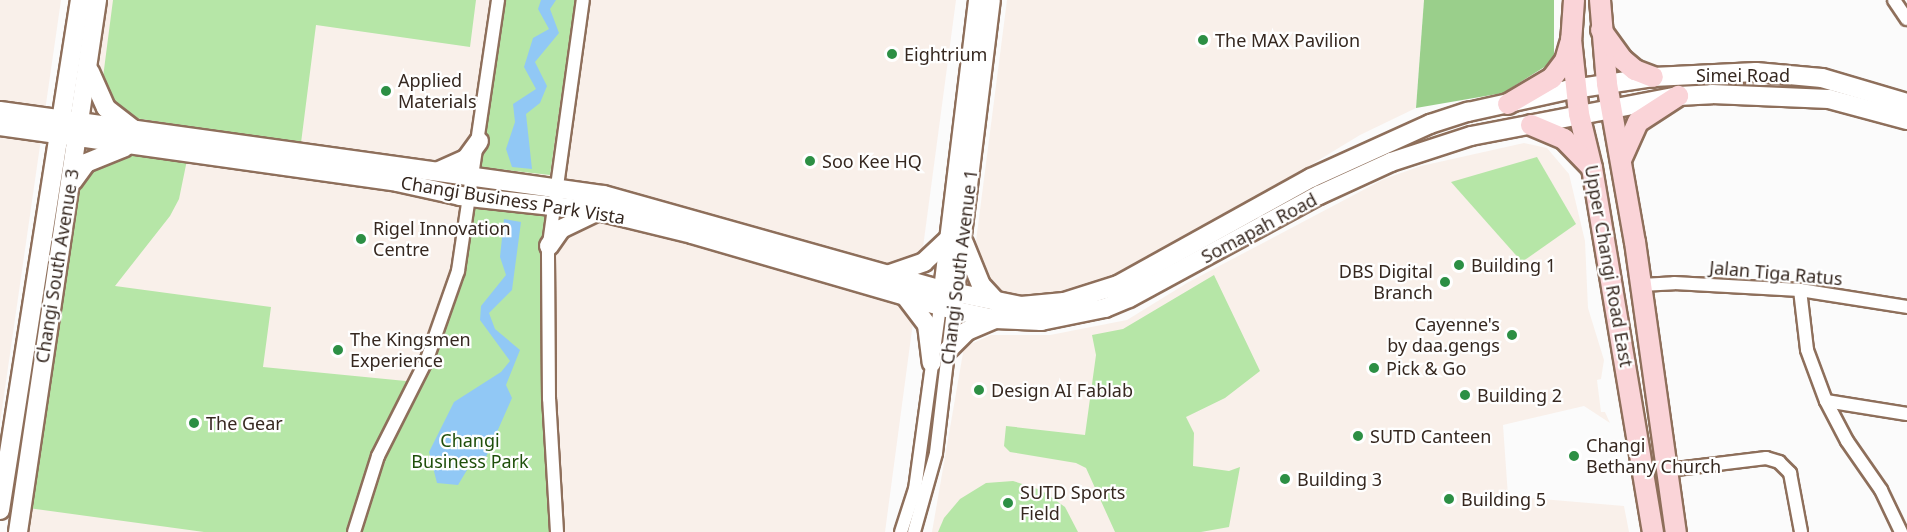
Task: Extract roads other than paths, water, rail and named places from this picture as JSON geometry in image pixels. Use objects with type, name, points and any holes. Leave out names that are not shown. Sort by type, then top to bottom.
[{"type":"main road","name":"Changi South Avenue 3","points":[[18,532],[69,190],[70,129],[80,0]]},
{"type":"main road","name":"Changi South Avenue 3","points":[[0,510],[70,129],[88,63],[97,0]]},
{"type":"main road","name":"Changi South Avenue 1","points":[[957,240],[978,0]]},
{"type":"main road","name":"Changi South Avenue 1","points":[[948,300],[991,0]]},
{"type":"main road","name":"Upper Changi Road East","points":[[1574,0],[1571,39],[1579,114],[1592,168],[1653,532]]},
{"type":"main road","name":"Upper Changi Road East","points":[[1600,0],[1600,28],[1607,84],[1641,285],[1676,532]]},
{"type":"main road","points":[[1600,28],[1623,60],[1635,70],[1653,77]]},
{"type":"main road","points":[[1508,104],[1552,78],[1565,61],[1571,39]]},
{"type":"main road","points":[[69,190],[86,163],[133,138],[106,108],[88,63]]},
{"type":"main road","name":"Simei Road","points":[[1576,89],[1653,77],[1756,72],[1822,78],[1907,103]]},
{"type":"main road","name":"Somapah Road","points":[[997,312],[1095,294],[1368,151],[1430,124],[1576,89]]},
{"type":"main road","name":"Simei Road","points":[[1579,114],[1678,96],[1752,94],[1829,99],[1907,120]]},
{"type":"main road","points":[[1621,160],[1638,122],[1678,96]]},
{"type":"main road","points":[[0,111],[70,129]]},
{"type":"main road","name":"Somapah Road","points":[[948,300],[1041,321],[1105,308],[1319,195],[1391,162],[1472,136],[1579,114]]},
{"type":"main road","points":[[1531,125],[1564,139],[1592,168]]},
{"type":"main road","points":[[0,126],[70,129]]},
{"type":"main road","name":"Changi Business Park Vista","points":[[70,129],[471,196],[557,195],[641,204],[890,274],[948,300]]},
{"type":"main road","name":"Changi Business Park Vista","points":[[133,138],[475,176],[557,195],[598,211],[905,296],[948,300]]},
{"type":"main road","points":[[437,172],[466,159],[479,141]]},
{"type":"main road","points":[[549,246],[561,230],[598,211]]},
{"type":"main road","points":[[890,274],[924,262],[957,240],[997,312],[967,331],[948,350]]},
{"type":"main road","points":[[905,296],[927,325],[932,363]]},
{"type":"street","points":[[354,532],[378,456],[438,332],[458,272],[475,176],[498,0]]},
{"type":"street","points":[[557,532],[549,399],[549,246],[584,0]]},
{"type":"street","points":[[1894,0],[1907,19]]},
{"type":"street","name":"Jalan Tiga Ratus","points":[[1641,285],[1674,282],[1800,290],[1907,307]]},
{"type":"street","points":[[1800,290],[1806,350],[1826,401],[1847,441],[1881,490],[1903,529]]},
{"type":"street","name":"Changi South Avenue 1","points":[[914,532],[936,453],[948,350],[948,300]]},
{"type":"street","name":"Changi South Avenue 1","points":[[901,532],[915,489],[932,363],[948,300]]},
{"type":"street","points":[[1826,401],[1907,414]]},
{"type":"street","points":[[1668,470],[1766,458],[1779,462],[1790,473],[1801,532]]},
{"type":"water","points":[[541,0],[556,0],[550,9],[559,33],[535,62],[547,86],[540,103],[526,114],[532,169],[512,167],[506,149],[515,122],[513,104],[536,89],[524,67],[533,38],[549,29],[538,9]]},
{"type":"water","points":[[504,219],[521,222],[512,290],[489,313],[495,329],[520,350],[506,385],[512,398],[482,466],[473,460],[458,485],[437,483],[429,452],[454,402],[501,372],[510,361],[480,320],[481,306],[506,275],[500,257]]},
{"type":"place","name":"The MAX Pavilion","points":[[1203,40]]},
{"type":"place","name":"Eightrium","points":[[892,54]]},
{"type":"place","name":"Applied Materials","points":[[386,91]]},
{"type":"place","name":"Soo Kee HQ","points":[[810,161]]},
{"type":"place","name":"Rigel Innovation Centre","points":[[361,239]]},
{"type":"place","name":"Building 1","points":[[1459,265]]},
{"type":"place","name":"DBS Digital Branch","points":[[1445,282]]},
{"type":"place","name":"Cayenne's by daa.gengs","points":[[1512,335]]},
{"type":"place","name":"The Kingsmen Experience","points":[[338,350]]},
{"type":"place","name":"Pick & Go","points":[[1374,368]]},
{"type":"place","name":"Design AI Fablab","points":[[979,390]]},
{"type":"place","name":"Building 2","points":[[1465,395]]},
{"type":"place","name":"The Gear","points":[[194,423]]},
{"type":"place","name":"SUTD Canteen","points":[[1358,436]]},
{"type":"place","name":"Changi Bethany Church","points":[[1574,456]]},
{"type":"place","name":"Building 3","points":[[1285,479]]},
{"type":"place","name":"Building 5","points":[[1449,499]]},
{"type":"place","name":"SUTD Sports Field","points":[[1008,503]]},
{"type":"park label","name":"Changi Business Park","points":[[470,451]]}]
